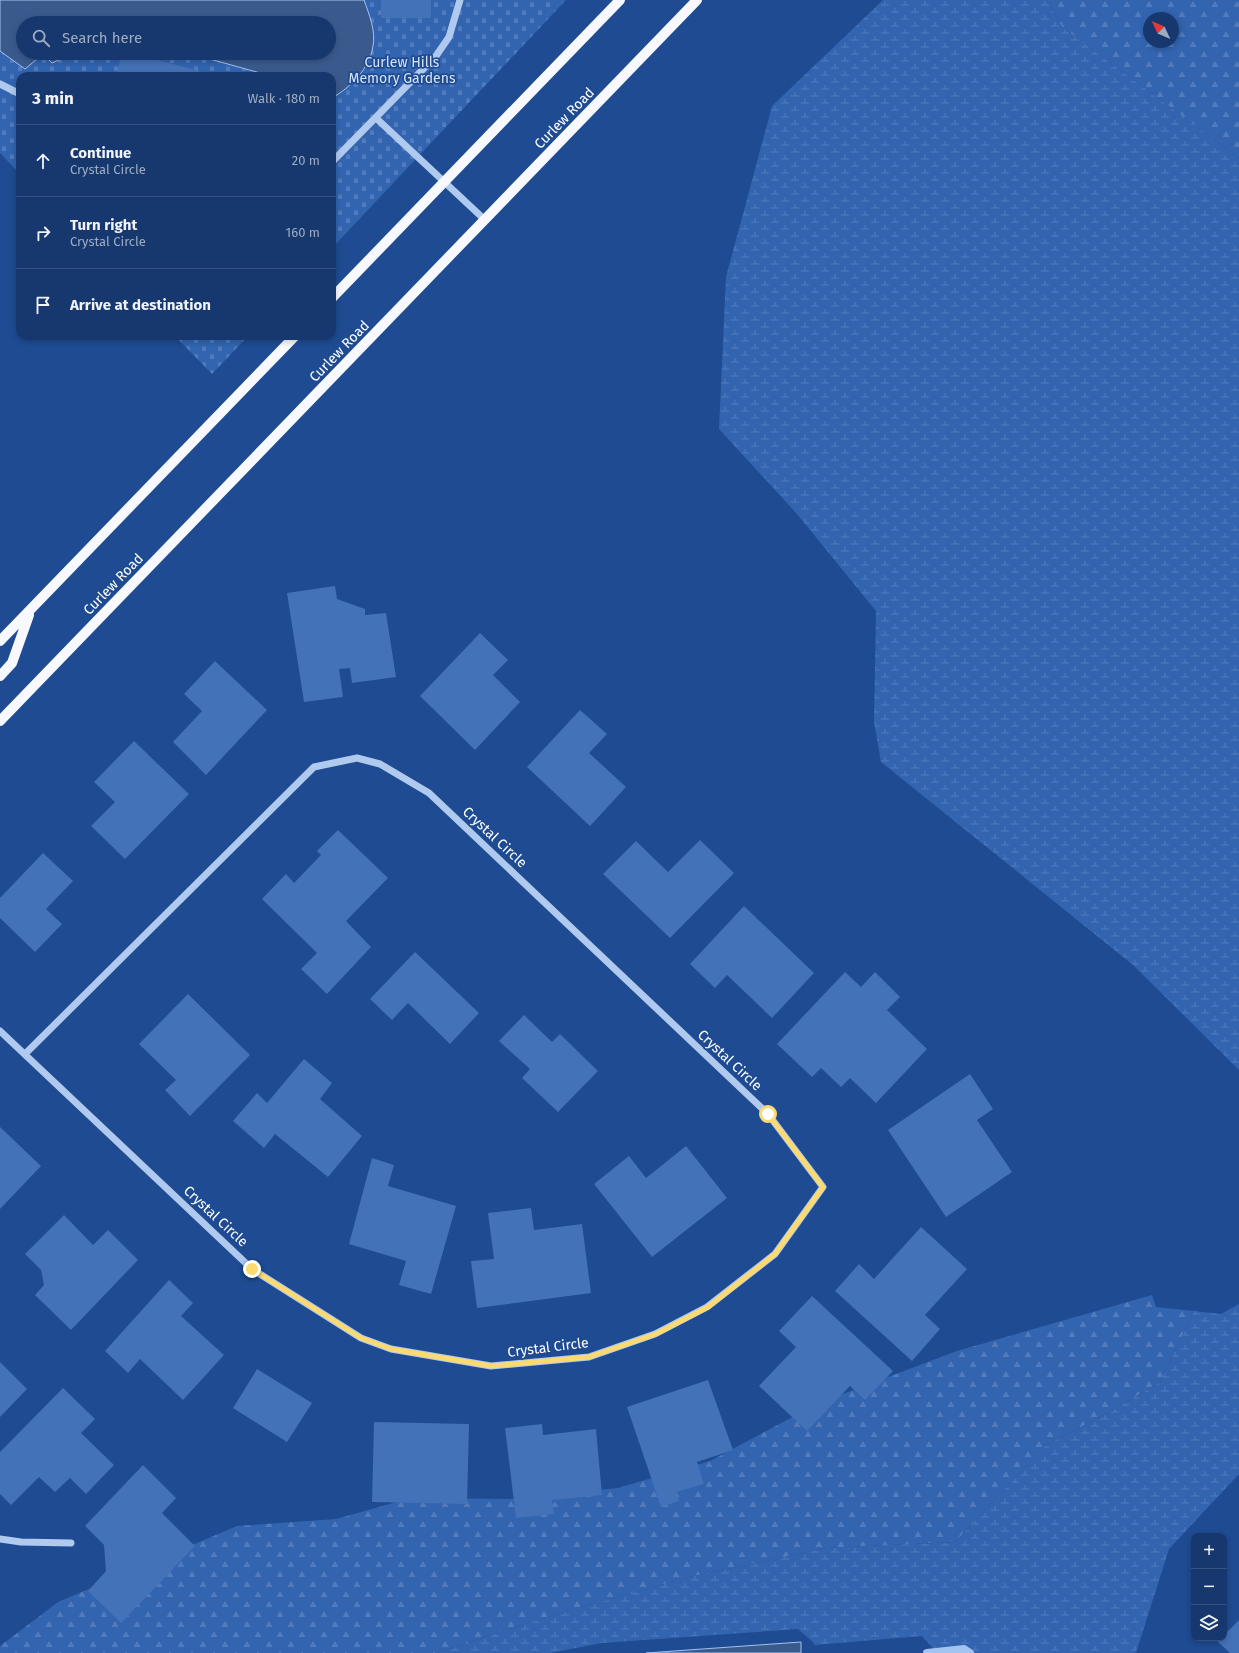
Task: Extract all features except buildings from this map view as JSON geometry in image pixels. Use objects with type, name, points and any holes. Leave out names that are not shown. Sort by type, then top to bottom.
[{"type":"main road","points":[[336,294],[620,0]]},
{"type":"main road","name":"Curlew Road","points":[[0,720],[697,0]]},
{"type":"main road","points":[[0,641],[291,340]]},
{"type":"main road","points":[[0,676],[12,663],[30,611]]},
{"type":"street","points":[[336,158],[436,56],[449,37],[460,0]]},
{"type":"street","points":[[0,84],[16,92]]},
{"type":"street","points":[[376,118],[485,220]]},
{"type":"street","name":"Crystal Circle","points":[[0,1030],[25,1054],[252,1269],[361,1338],[391,1349],[491,1366],[589,1357],[656,1334],[708,1307],[775,1254],[823,1187],[768,1114],[429,793],[380,764],[357,758],[314,767],[25,1054]]},
{"type":"street","points":[[0,1539],[21,1542],[71,1543]]},
{"type":"green space","name":"Curlew Hills Memory Gardens","points":[[0,0],[566,0],[336,244],[336,72],[16,72],[16,170],[0,153]]},
{"type":"green space","points":[[883,0],[1047,0],[1062,27],[1239,158],[1239,1070],[1133,965],[881,762],[874,722],[876,611],[797,514],[719,429],[726,277],[772,106]]},
{"type":"green space","points":[[1047,0],[1239,0],[1239,158],[1062,27]]},
{"type":"green space","points":[[179,340],[244,340],[212,374]]},
{"type":"green space","points":[[1152,1295],[1156,1307],[1194,1311],[1160,1382],[1108,1413],[1046,1445],[955,1542],[827,1548],[689,1577],[540,1619],[437,1653],[0,1653],[0,1646],[58,1602],[237,1526],[336,1519],[411,1498],[509,1499],[618,1488],[710,1461],[819,1403],[957,1351]]},
{"type":"green space","points":[[1239,1304],[1239,1474],[1169,1549],[1136,1653],[937,1653],[922,1636],[814,1645],[814,1643],[798,1629],[602,1643],[550,1653],[437,1653],[540,1619],[689,1577],[827,1548],[955,1542],[1046,1445],[1108,1413],[1160,1382],[1194,1311],[1221,1314]]},
{"type":"shaded area","points":[[0,0],[364,0],[374,34],[371,54],[364,69],[353,83],[336,96],[336,72],[257,72],[213,60],[336,60],[336,16],[16,16],[16,60],[36,60],[25,69],[0,51]]},
{"type":"shaded area","points":[[49,60],[59,60],[52,63]]},
{"type":"shaded area","points":[[801,1642],[801,1653],[646,1653]]},
{"type":"waterway","points":[[927,1653],[964,1649],[970,1653]]},
{"type":"route","points":[[252,1269],[361,1338],[391,1349],[491,1366],[589,1357],[656,1334],[708,1307],[775,1254],[823,1187],[768,1114]]}]
